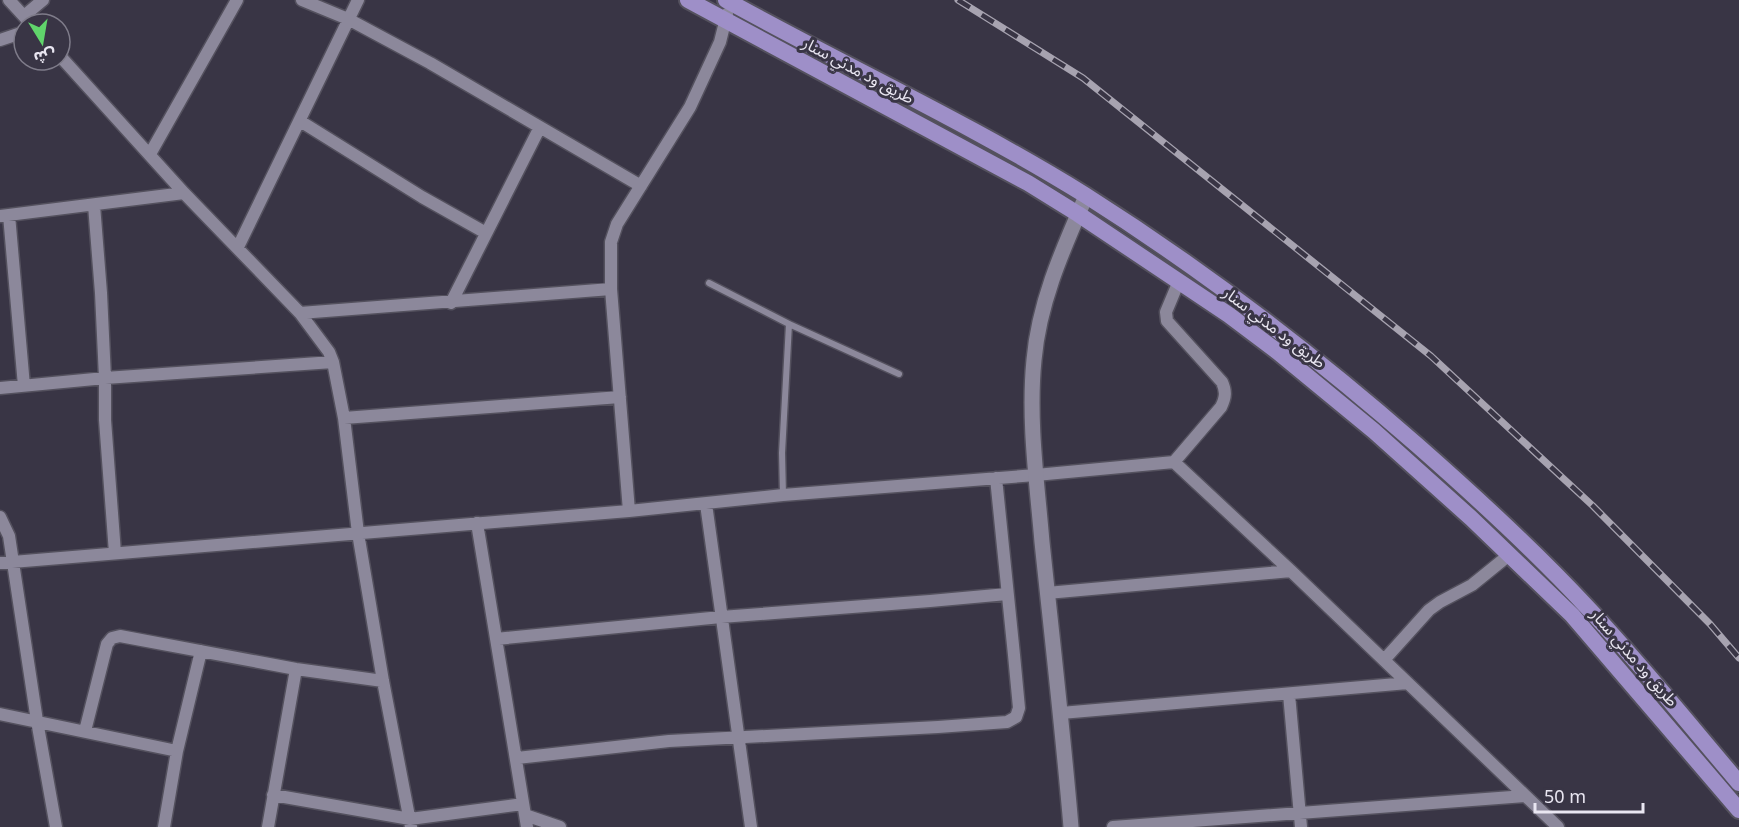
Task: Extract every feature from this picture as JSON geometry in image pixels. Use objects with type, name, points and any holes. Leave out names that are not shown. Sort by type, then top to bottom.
[{"type":"highway","name":"طريق ود مدني سنار","points":[[688,0],[973,152],[1078,214],[1179,280],[1270,345],[1431,481],[1572,615],[1739,810]]},
{"type":"highway","name":"طريق ود مدني سنار","points":[[728,1],[981,135],[1086,196],[1289,339],[1443,468],[1540,558],[1585,604],[1739,783]]},
{"type":"street","points":[[9,0],[20,12]]},
{"type":"street","points":[[150,154],[237,0]]},
{"type":"street","points":[[302,0],[348,19],[430,63],[539,129],[641,186]]},
{"type":"street","points":[[237,247],[358,0]]},
{"type":"street","points":[[629,511],[611,289],[611,242],[617,224],[690,107],[720,42],[728,1]]},
{"type":"street","points":[[72,69],[184,193],[300,313],[329,352],[344,418],[358,533],[383,681],[411,823]]},
{"type":"street","points":[[300,121],[422,197],[486,233]]},
{"type":"street","points":[[451,303],[539,129]]},
{"type":"street","points":[[24,386],[5,215],[94,206],[184,193]]},
{"type":"street","points":[[1071,827],[1036,475],[1033,409],[1034,360],[1040,319],[1050,283],[1086,196]]},
{"type":"street","points":[[94,206],[101,292],[105,420],[115,553]]},
{"type":"street","points":[[6,563],[629,511],[783,495],[1174,462],[1221,407],[1225,399],[1222,382],[1167,321],[1166,312],[1179,280]]},
{"type":"street","points":[[300,313],[611,289]]},
{"type":"street","points":[[0,388],[333,362]]},
{"type":"street","points":[[344,418],[620,398]]},
{"type":"street","points":[[1174,462],[1292,571],[1558,827]]},
{"type":"street","points":[[517,758],[669,741],[938,728],[1008,722],[1016,717],[1018,708],[996,478]]},
{"type":"street","points":[[706,504],[751,827]]},
{"type":"street","points":[[0,518],[9,536],[6,563],[56,827]]},
{"type":"street","points":[[477,524],[525,815]]},
{"type":"street","points":[[1384,660],[1429,610],[1472,585],[1509,555]]},
{"type":"street","points":[[1047,593],[1292,571]]},
{"type":"street","points":[[496,639],[721,617],[930,602],[1007,594]]},
{"type":"street","points":[[85,731],[107,644],[112,638],[120,636],[296,669],[383,681]]},
{"type":"street","points":[[164,827],[177,751],[201,651]]},
{"type":"street","points":[[268,827],[296,669]]},
{"type":"street","points":[[1061,713],[1408,683]]},
{"type":"street","points":[[1289,693],[1301,827]]},
{"type":"street","points":[[0,714],[177,751]]},
{"type":"street","points":[[273,795],[411,823],[525,815],[560,827]]},
{"type":"street","points":[[1113,827],[1526,796]]},
{"type":"lane","points":[[709,283],[789,324],[899,374]]},
{"type":"lane","points":[[783,495],[782,453],[789,324]]},
{"type":"railway","points":[[958,0],[1083,78],[1431,356],[1593,506],[1710,624],[1739,658]]}]
